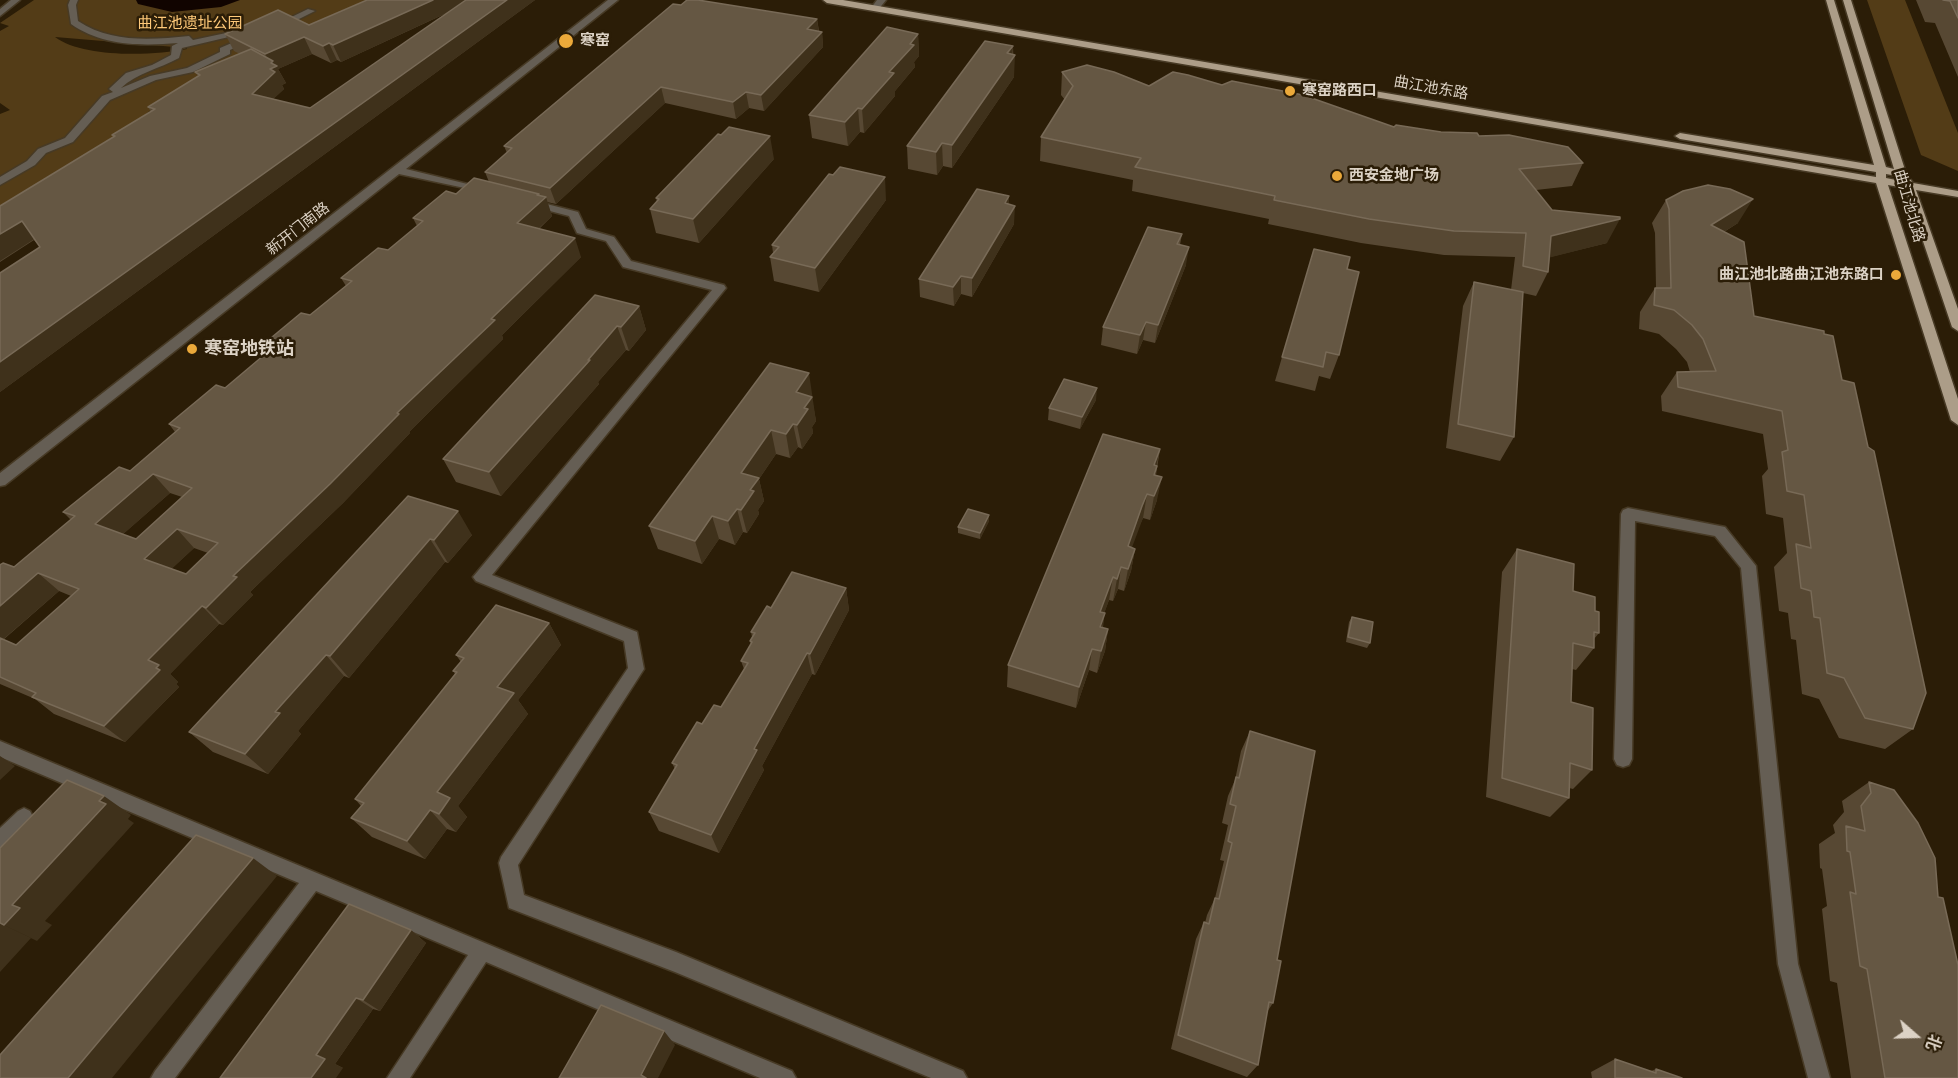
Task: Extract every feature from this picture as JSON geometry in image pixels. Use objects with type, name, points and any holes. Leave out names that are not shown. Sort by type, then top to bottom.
[{"type":"main road","name":"曲江池东路","points":[[827,0],[880,3],[1881,175],[1909,185],[1958,194]]},
{"type":"main road","name":"曲江池北路","points":[[1830,0],[1881,175],[1958,420]]},
{"type":"main road","name":"曲江池北路","points":[[1846,0],[1901,173],[1909,185],[1958,327]]},
{"type":"main road","name":"曲江池东路","points":[[1881,175],[1901,173]]},
{"type":"street","points":[[0,13],[16,0]]},
{"type":"street","points":[[74,0],[72,4],[74,22],[80,27],[101,36],[123,40],[158,42],[179,40],[253,25]]},
{"type":"street","name":"新开门南路","points":[[0,481],[614,0]]},
{"type":"street","points":[[0,182],[31,163],[42,151],[69,140],[106,98],[153,78],[190,70],[227,52],[223,50],[314,3]]},
{"type":"street","points":[[0,176],[21,164],[34,149],[61,138],[102,96],[115,89],[129,75],[155,67],[176,56],[177,46],[253,30],[311,11],[269,27]]},
{"type":"street","points":[[397,170],[496,194]]},
{"type":"street","points":[[518,200],[574,214],[580,231],[610,239],[627,264],[720,288],[482,578],[631,637],[636,669],[508,863],[516,902],[676,962],[956,1078]]},
{"type":"street","points":[[1623,759],[1628,514],[1720,531],[1748,566],[1788,964],[1819,1078]]},
{"type":"street","points":[[0,749],[785,1078]]},
{"type":"street","points":[[0,841],[24,817]]},
{"type":"street","points":[[162,1078],[314,880]]},
{"type":"street","points":[[398,1078],[482,951]]},
{"type":"green space","name":"曲江池遗址公园","points":[[34,0],[392,0],[170,95],[73,171],[0,216],[0,114],[10,110],[0,103],[0,31],[9,26],[0,23]],"holes":[[[55,37],[187,48],[156,53],[118,54],[83,49]]]},
{"type":"green space","points":[[1867,0],[1905,0],[1958,133],[1958,171],[1921,155]]},
{"type":"shaded area","points":[[136,0],[240,0],[221,7],[172,12],[138,4]]},
{"type":"building","points":[[367,0],[433,0],[333,45],[329,43],[323,46],[304,37],[265,54],[225,34],[278,10],[309,25]]},
{"type":"building","points":[[466,0],[507,0],[0,362],[0,273],[40,247],[22,221],[0,234],[0,206],[155,109],[148,107],[200,75],[195,72],[251,49],[273,61],[271,63],[277,66],[270,69],[275,72],[252,94],[310,108]]},
{"type":"building","points":[[687,0],[817,19],[807,29],[822,32],[761,95],[746,92],[733,102],[661,87],[550,188],[485,172],[512,148],[504,146],[673,4],[681,5]]},
{"type":"building","points":[[1943,0],[1958,0],[1958,18],[1950,1]]},
{"type":"building","points":[[887,27],[918,34],[910,44],[914,45],[889,72],[894,73],[862,109],[858,108],[845,122],[809,115]]},
{"type":"building","points":[[985,41],[1013,46],[1007,53],[1015,55],[952,145],[942,143],[936,152],[907,146]]},
{"type":"building","name":"西安金地广场","points":[[1087,65],[1114,72],[1149,86],[1173,72],[1222,85],[1232,81],[1303,95],[1394,127],[1396,125],[1441,132],[1477,133],[1479,136],[1509,135],[1568,147],[1583,163],[1519,169],[1552,210],[1620,217],[1620,219],[1551,236],[1548,272],[1523,266],[1526,233],[1454,231],[1369,219],[1274,200],[1275,196],[1135,167],[1141,158],[1041,137],[1073,86],[1062,72]]},
{"type":"building","points":[[729,127],[770,136],[693,219],[650,209],[659,199],[656,198],[718,134],[721,135]]},
{"type":"building","points":[[840,167],[885,177],[815,268],[770,257],[779,247],[772,245],[829,174],[833,175]]},
{"type":"building","points":[[474,178],[539,194],[537,195],[546,197],[517,223],[575,238],[491,319],[495,320],[397,413],[399,414],[330,484],[233,576],[237,577],[206,608],[202,606],[148,660],[159,665],[156,668],[160,670],[104,726],[32,697],[36,693],[0,677],[0,638],[16,645],[79,589],[38,573],[0,606],[0,565],[3,563],[14,567],[75,516],[63,512],[119,467],[130,471],[180,428],[169,424],[216,385],[225,388],[270,350],[260,347],[301,313],[310,315],[352,281],[341,278],[378,248],[388,250],[423,221],[413,218],[446,191],[456,194]],"holes":[[[153,474],[192,488],[136,539],[95,524]],[[177,529],[218,543],[186,574],[144,559]]]},
{"type":"building","points":[[1708,185],[1730,189],[1753,199],[1711,225],[1744,242],[1754,316],[1824,331],[1824,334],[1833,336],[1842,380],[1854,383],[1868,447],[1874,451],[1926,693],[1913,729],[1865,718],[1844,678],[1827,673],[1820,618],[1814,617],[1811,591],[1801,588],[1796,544],[1811,548],[1804,495],[1787,491],[1782,452],[1788,450],[1782,411],[1678,387],[1677,372],[1716,371],[1703,339],[1692,325],[1674,310],[1654,305],[1655,288],[1671,288],[1669,209],[1666,200],[1683,191]]},
{"type":"building","points":[[977,189],[1009,196],[1005,203],[1015,206],[972,278],[961,276],[953,287],[919,279]]},
{"type":"building","points":[[1148,227],[1182,234],[1177,244],[1189,247],[1158,325],[1146,322],[1140,335],[1103,327]]},
{"type":"building","points":[[1314,249],[1350,257],[1347,269],[1359,272],[1339,355],[1326,352],[1323,367],[1282,357]]},
{"type":"building","points":[[1474,282],[1523,292],[1514,437],[1458,424]]},
{"type":"building","points":[[595,295],[639,306],[621,327],[617,326],[588,360],[590,360],[489,472],[443,459]]},
{"type":"building","points":[[770,363],[809,373],[796,392],[812,397],[804,408],[808,409],[797,425],[793,424],[786,434],[771,430],[741,473],[759,478],[750,490],[754,491],[741,510],[737,509],[728,521],[712,516],[695,541],[649,526]]},
{"type":"building","points":[[1064,379],[1097,388],[1082,417],[1049,408]]},
{"type":"building","points":[[1103,434],[1160,449],[1154,465],[1157,466],[1154,475],[1162,477],[1154,496],[1147,494],[1142,506],[1128,546],[1135,549],[1128,569],[1121,567],[1117,579],[1113,577],[1100,612],[1105,613],[1100,627],[1108,629],[1101,651],[1092,649],[1079,687],[1008,665]]},
{"type":"building","points":[[408,496],[458,511],[434,540],[430,539],[330,656],[326,655],[275,712],[280,713],[245,754],[189,732]]},
{"type":"building","points":[[968,509],[989,515],[980,533],[958,527]]},
{"type":"building","points":[[1517,549],[1574,564],[1573,591],[1595,597],[1595,611],[1599,612],[1599,633],[1594,632],[1594,648],[1573,643],[1571,702],[1593,708],[1592,770],[1570,763],[1569,798],[1502,778]]},
{"type":"building","points":[[792,572],[846,588],[754,749],[757,750],[711,835],[649,812],[677,765],[672,763],[697,722],[702,724],[714,705],[721,707],[748,663],[741,661],[752,642],[750,641],[755,633],[751,632],[767,606],[771,608]]},
{"type":"building","points":[[496,605],[549,623],[497,687],[514,693],[437,792],[450,798],[439,814],[430,810],[407,841],[351,818],[364,803],[355,799],[457,672],[453,671],[464,658],[456,655]]},
{"type":"building","points":[[1352,617],[1373,622],[1370,643],[1348,637]]},
{"type":"building","points":[[1250,731],[1315,751],[1277,960],[1281,961],[1273,1003],[1269,1002],[1258,1065],[1178,1035],[1204,922],[1209,924],[1215,898],[1219,899],[1232,843],[1228,841],[1236,806],[1230,804],[1236,777],[1239,778]]},
{"type":"building","points":[[67,780],[104,796],[99,801],[106,804],[12,905],[20,908],[4,925],[0,923],[0,848]]},
{"type":"building","points":[[1869,782],[1894,790],[1918,823],[1935,858],[1938,897],[1943,898],[1958,965],[1958,1078],[1885,1078],[1867,969],[1860,966],[1850,892],[1856,894],[1850,852],[1847,851],[1846,826],[1865,831],[1861,806],[1871,793]]},
{"type":"building","points":[[196,835],[253,858],[68,1078],[0,1078],[0,1055]]},
{"type":"building","points":[[349,904],[411,930],[363,1000],[356,998],[316,1055],[325,1059],[311,1078],[220,1078]]},
{"type":"building","points":[[601,1005],[664,1031],[641,1075],[646,1078],[559,1078]]},
{"type":"building","points":[[1615,1059],[1656,1073],[1656,1069],[1682,1078],[1615,1078]]},
{"type":"place","name":"寒窑","points":[[566,41]]},
{"type":"place","name":"寒窑路西口","points":[[1290,91]]},
{"type":"place","name":"西安金地广场","points":[[1337,176]]},
{"type":"place","name":"曲江池北路曲江池东路口","points":[[1896,275]]},
{"type":"place","name":"寒窑地铁站","points":[[192,349]]}]
